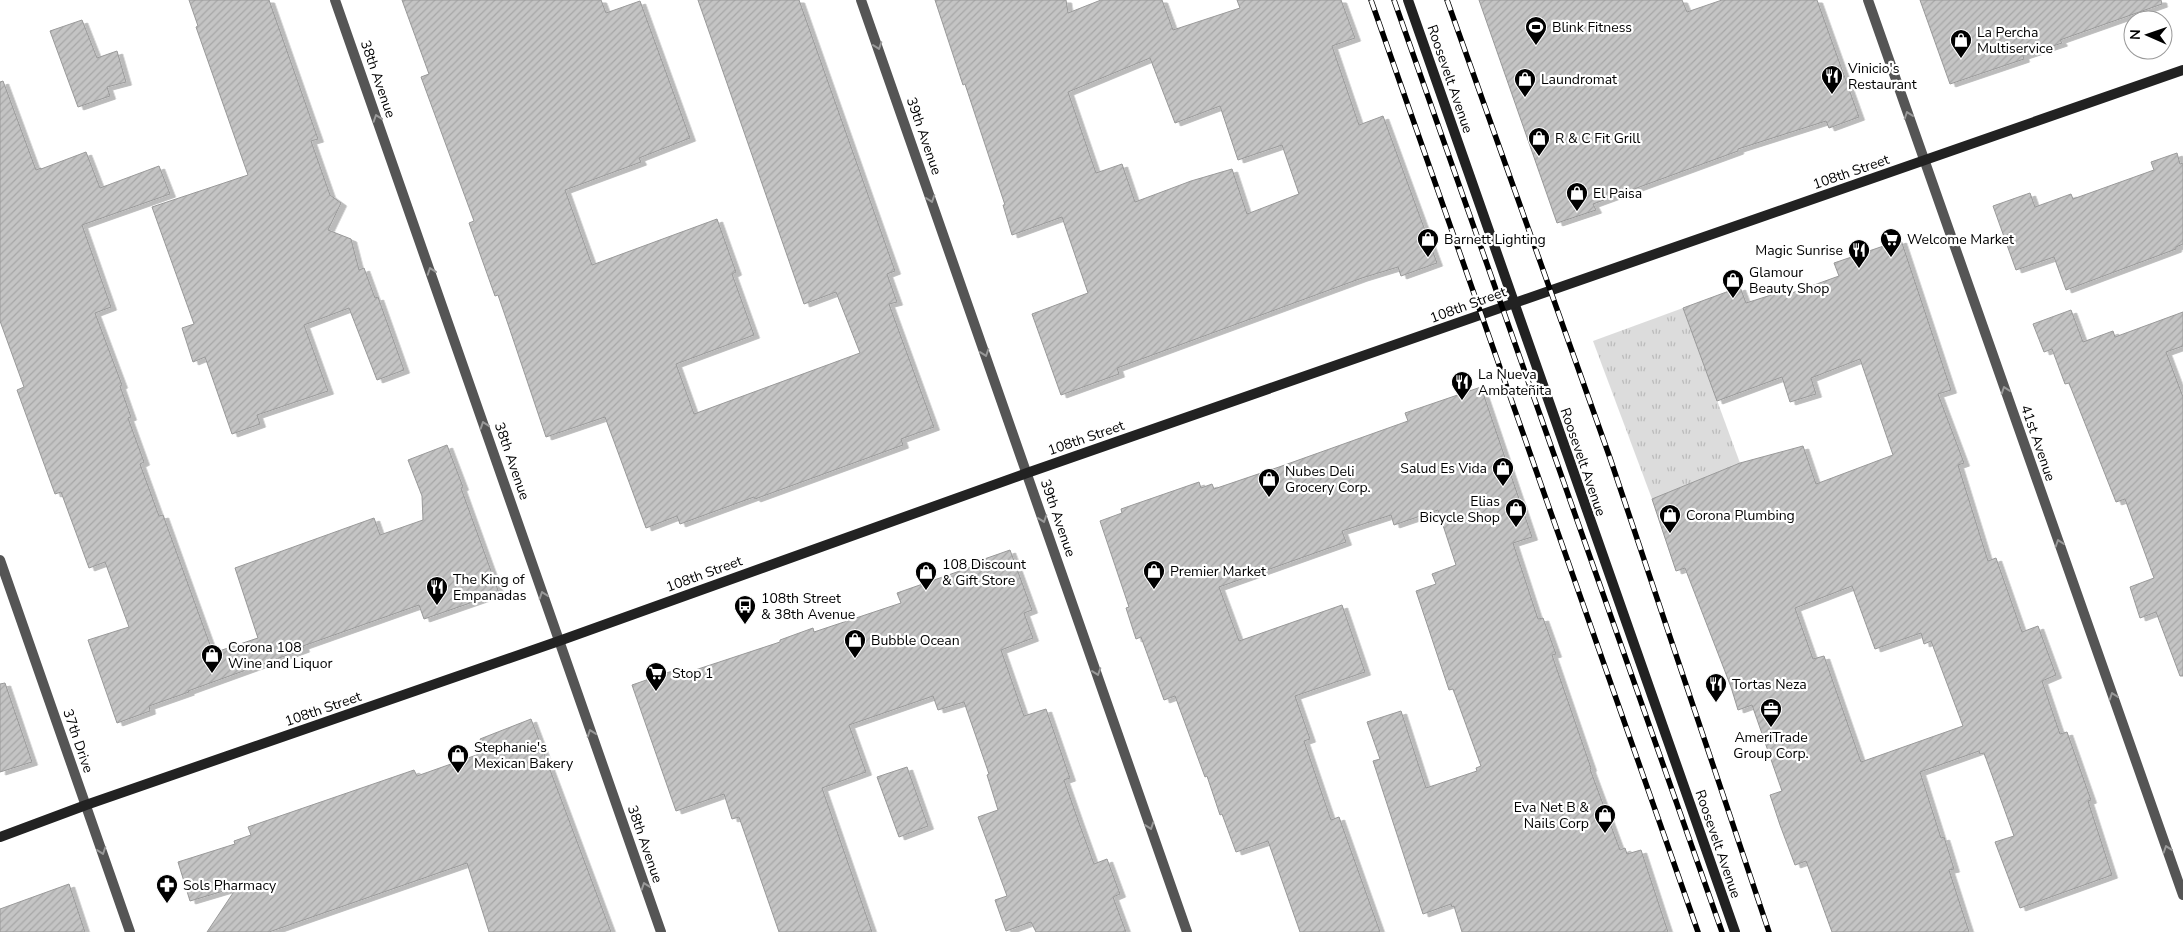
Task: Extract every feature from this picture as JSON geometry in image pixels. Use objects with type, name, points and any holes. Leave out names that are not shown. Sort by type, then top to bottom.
[{"type":"main road","name":"Roosevelt Avenue","points":[[1408,0],[1735,932]]},
{"type":"main road","name":"108th Street","points":[[0,837],[86,805],[559,641],[1027,472],[1466,321],[2183,70]]},
{"type":"street","name":"38th Avenue","points":[[335,0],[661,932]]},
{"type":"street","name":"39th Avenue","points":[[861,0],[1187,932]]},
{"type":"street","name":"41st Avenue","points":[[1868,0],[2183,895]]},
{"type":"street","name":"37th Drive","points":[[0,560],[130,932]]},
{"type":"green space","points":[[1683,308],[1740,463],[1652,499],[1593,341]]},
{"type":"building","points":[[189,0],[269,0],[318,139],[311,141],[330,195],[341,203],[328,230],[351,239],[359,270],[364,268],[375,298],[378,297],[404,370],[377,380],[349,308],[304,325],[328,391],[257,415],[260,424],[232,434],[205,357],[193,362],[182,328],[194,324],[152,207],[248,175],[196,27],[198,26]]},
{"type":"building","points":[[402,0],[601,0],[606,13],[640,1],[690,138],[639,158],[641,162],[565,190],[592,265],[717,219],[736,272],[732,274],[754,335],[676,364],[694,414],[860,353],[836,292],[804,304],[698,0],[799,0],[895,271],[887,274],[897,302],[889,304],[934,427],[901,439],[903,445],[755,499],[754,497],[680,524],[677,516],[646,528],[605,417],[546,437],[498,295],[495,296],[469,223],[474,221],[421,77],[429,74]]},
{"type":"building","points":[[935,0],[1066,0],[1068,13],[1101,0],[1162,0],[1173,30],[1240,8],[1237,0],[1341,0],[1355,38],[1332,46],[1359,125],[1383,116],[1437,263],[1401,276],[1398,267],[1362,278],[1117,368],[1119,374],[1061,395],[1032,314],[1088,293],[1062,217],[1012,235],[1003,205],[1005,205],[965,84],[963,85]],"holes":[[[1150,58],[1175,123],[1220,106],[1238,160],[1282,145],[1299,194],[1247,214],[1232,169],[1191,181],[1135,202],[1122,164],[1096,173],[1068,92]]]},
{"type":"building","points":[[1479,0],[1682,0],[1687,12],[1722,0],[1817,0],[1859,117],[1829,128],[1826,121],[1738,149],[1738,151],[1593,204],[1596,210],[1557,223]]},
{"type":"building","points":[[1920,0],[2161,0],[2162,4],[2145,10],[2123,10],[2123,18],[2060,40],[2062,43],[2023,56],[2024,59],[1950,84]]},
{"type":"building","points":[[82,20],[97,58],[117,51],[126,82],[107,87],[110,96],[78,107],[50,31]]},
{"type":"building","points":[[3,81],[36,170],[86,152],[100,188],[159,166],[170,194],[82,225],[111,307],[95,313],[122,385],[120,386],[131,417],[128,418],[144,462],[140,464],[159,516],[163,515],[213,653],[258,638],[235,568],[374,518],[380,535],[423,520],[422,496],[408,460],[447,445],[499,593],[424,619],[419,605],[303,646],[304,649],[149,706],[150,711],[117,723],[88,640],[129,627],[105,562],[89,568],[61,492],[55,494],[17,390],[24,387],[0,321],[0,82]]},
{"type":"building","points":[[2177,153],[2180,164],[2183,163],[2183,244],[2176,247],[2176,249],[2066,290],[2054,257],[2016,270],[1993,206],[2030,193],[2035,207],[2071,194],[2073,199],[2154,170],[2151,162]]},
{"type":"building","points":[[1901,240],[1951,390],[1938,394],[1964,463],[1958,465],[1988,561],[1996,558],[2022,632],[2038,626],[2056,675],[2042,681],[2060,734],[2067,732],[2091,800],[2088,801],[2112,875],[2020,908],[1995,842],[2014,836],[1984,753],[1980,754],[1979,751],[1920,772],[1941,838],[1944,837],[1954,869],[1949,870],[1969,932],[1832,932],[1806,861],[1795,865],[1780,825],[1770,795],[1782,791],[1752,705],[1738,710],[1685,568],[1676,571],[1652,499],[1740,463],[1803,446],[1816,484],[1893,455],[1860,359],[1811,378],[1816,394],[1790,402],[1782,377],[1717,401],[1683,308],[1740,287],[1746,303],[1787,290],[1789,294],[1839,276],[1834,263]],"holes":[[[1852,586],[1875,649],[1921,633],[1924,644],[1931,641],[1963,726],[1861,762],[1824,656],[1813,659],[1795,608]]]},
{"type":"building","points":[[2071,310],[2083,342],[2113,331],[2115,337],[2183,312],[2183,346],[2166,352],[2183,397],[2183,676],[2180,676],[2156,612],[2140,618],[2130,587],[2154,578],[2125,499],[2116,502],[2069,383],[2065,384],[2052,349],[2044,352],[2033,324]]},
{"type":"building","points":[[1481,387],[1532,537],[1513,543],[1538,619],[1543,618],[1556,654],[1552,655],[1590,769],[1620,850],[1625,848],[1627,854],[1641,850],[1668,932],[1462,932],[1454,906],[1452,907],[1451,904],[1423,914],[1373,761],[1380,759],[1367,722],[1401,711],[1426,788],[1477,771],[1476,768],[1481,766],[1453,689],[1449,690],[1416,591],[1436,584],[1432,574],[1456,565],[1438,510],[1394,525],[1391,515],[1342,531],[1346,542],[1219,587],[1239,641],[1342,605],[1365,672],[1295,696],[1310,739],[1304,741],[1331,820],[1339,817],[1380,932],[1300,932],[1268,841],[1236,852],[1222,814],[1220,815],[1207,776],[1205,777],[1175,696],[1164,700],[1141,637],[1136,639],[1126,608],[1129,607],[1100,521],[1122,513],[1121,509],[1199,482],[1201,488],[1212,484],[1214,489],[1279,467],[1408,421],[1405,413]]},
{"type":"building","points":[[1010,550],[1032,610],[1024,613],[1033,638],[1001,650],[1024,716],[1046,709],[1070,778],[1064,780],[1078,820],[1094,864],[1107,859],[1120,894],[1113,897],[1126,932],[1036,932],[1031,922],[1006,931],[995,900],[1007,896],[978,817],[998,810],[987,775],[989,774],[964,702],[938,710],[933,696],[849,725],[866,772],[822,788],[872,932],[779,932],[739,817],[732,819],[724,794],[676,811],[632,685],[678,669],[680,675],[780,642],[780,640],[813,628],[814,632],[901,603],[897,593],[974,566],[973,563]]},
{"type":"building","points":[[5,683],[32,762],[0,772],[0,684]]},
{"type":"building","points":[[531,719],[611,932],[489,932],[467,863],[269,932],[207,932],[237,887],[190,901],[178,862],[235,844],[234,841],[251,835],[248,827],[414,770],[417,776],[485,752],[480,739]]},
{"type":"building","points":[[907,767],[928,826],[899,837],[877,777]]},
{"type":"building","points":[[69,884],[85,932],[0,932],[0,909]]},
{"type":"railway","points":[[1371,0],[1698,932]]},
{"type":"railway","points":[[1394,0],[1722,932]]},
{"type":"railway","points":[[1447,0],[1610,458],[1769,932]]},
{"type":"place","name":"Blink Fitness","points":[[1536,46]]},
{"type":"place","name":"La Percha Multiservice","points":[[1961,59]]},
{"type":"place","name":"Vinicio's Restaurant","points":[[1832,95]]},
{"type":"place","name":"Laundromat","points":[[1525,98]]},
{"type":"place","name":"R & C Fit Grill","points":[[1539,157]]},
{"type":"place","name":"El Paisa","points":[[1577,212]]},
{"type":"place","name":"Barnett Lighting","points":[[1428,258]]},
{"type":"place","name":"Welcome Market","points":[[1891,258]]},
{"type":"place","name":"Magic Sunrise","points":[[1859,269]]},
{"type":"place","name":"Glamour Beauty Shop","points":[[1733,299]]},
{"type":"place","name":"La Nueva Ambateñita","points":[[1462,401]]},
{"type":"place","name":"Salud Es Vida","points":[[1503,487]]},
{"type":"place","name":"Nubes Deli Grocery Corp.","points":[[1269,498]]},
{"type":"place","name":"Elias Bicycle Shop","points":[[1516,528]]},
{"type":"place","name":"Corona Plumbing","points":[[1670,534]]},
{"type":"place","name":"Premier Market","points":[[1154,590]]},
{"type":"place","name":"108 Discount & Gift Store","points":[[926,591]]},
{"type":"place","name":"The King of Empanadas","points":[[437,606]]},
{"type":"place","name":"108th Street & 38th Avenue","points":[[745,625]]},
{"type":"place","name":"Bubble Ocean","points":[[855,659]]},
{"type":"place","name":"Corona 108 Wine and Liquor","points":[[212,674]]},
{"type":"place","name":"Stop 1","points":[[656,692]]},
{"type":"place","name":"Tortas Neza","points":[[1716,703]]},
{"type":"place","name":"AmeriTrade Group Corp.","points":[[1771,728]]},
{"type":"place","name":"Stephanie's Mexican Bakery","points":[[458,774]]},
{"type":"place","name":"Eva Net B & Nails Corp","points":[[1605,834]]},
{"type":"place","name":"Sols Pharmacy","points":[[167,904]]}]
